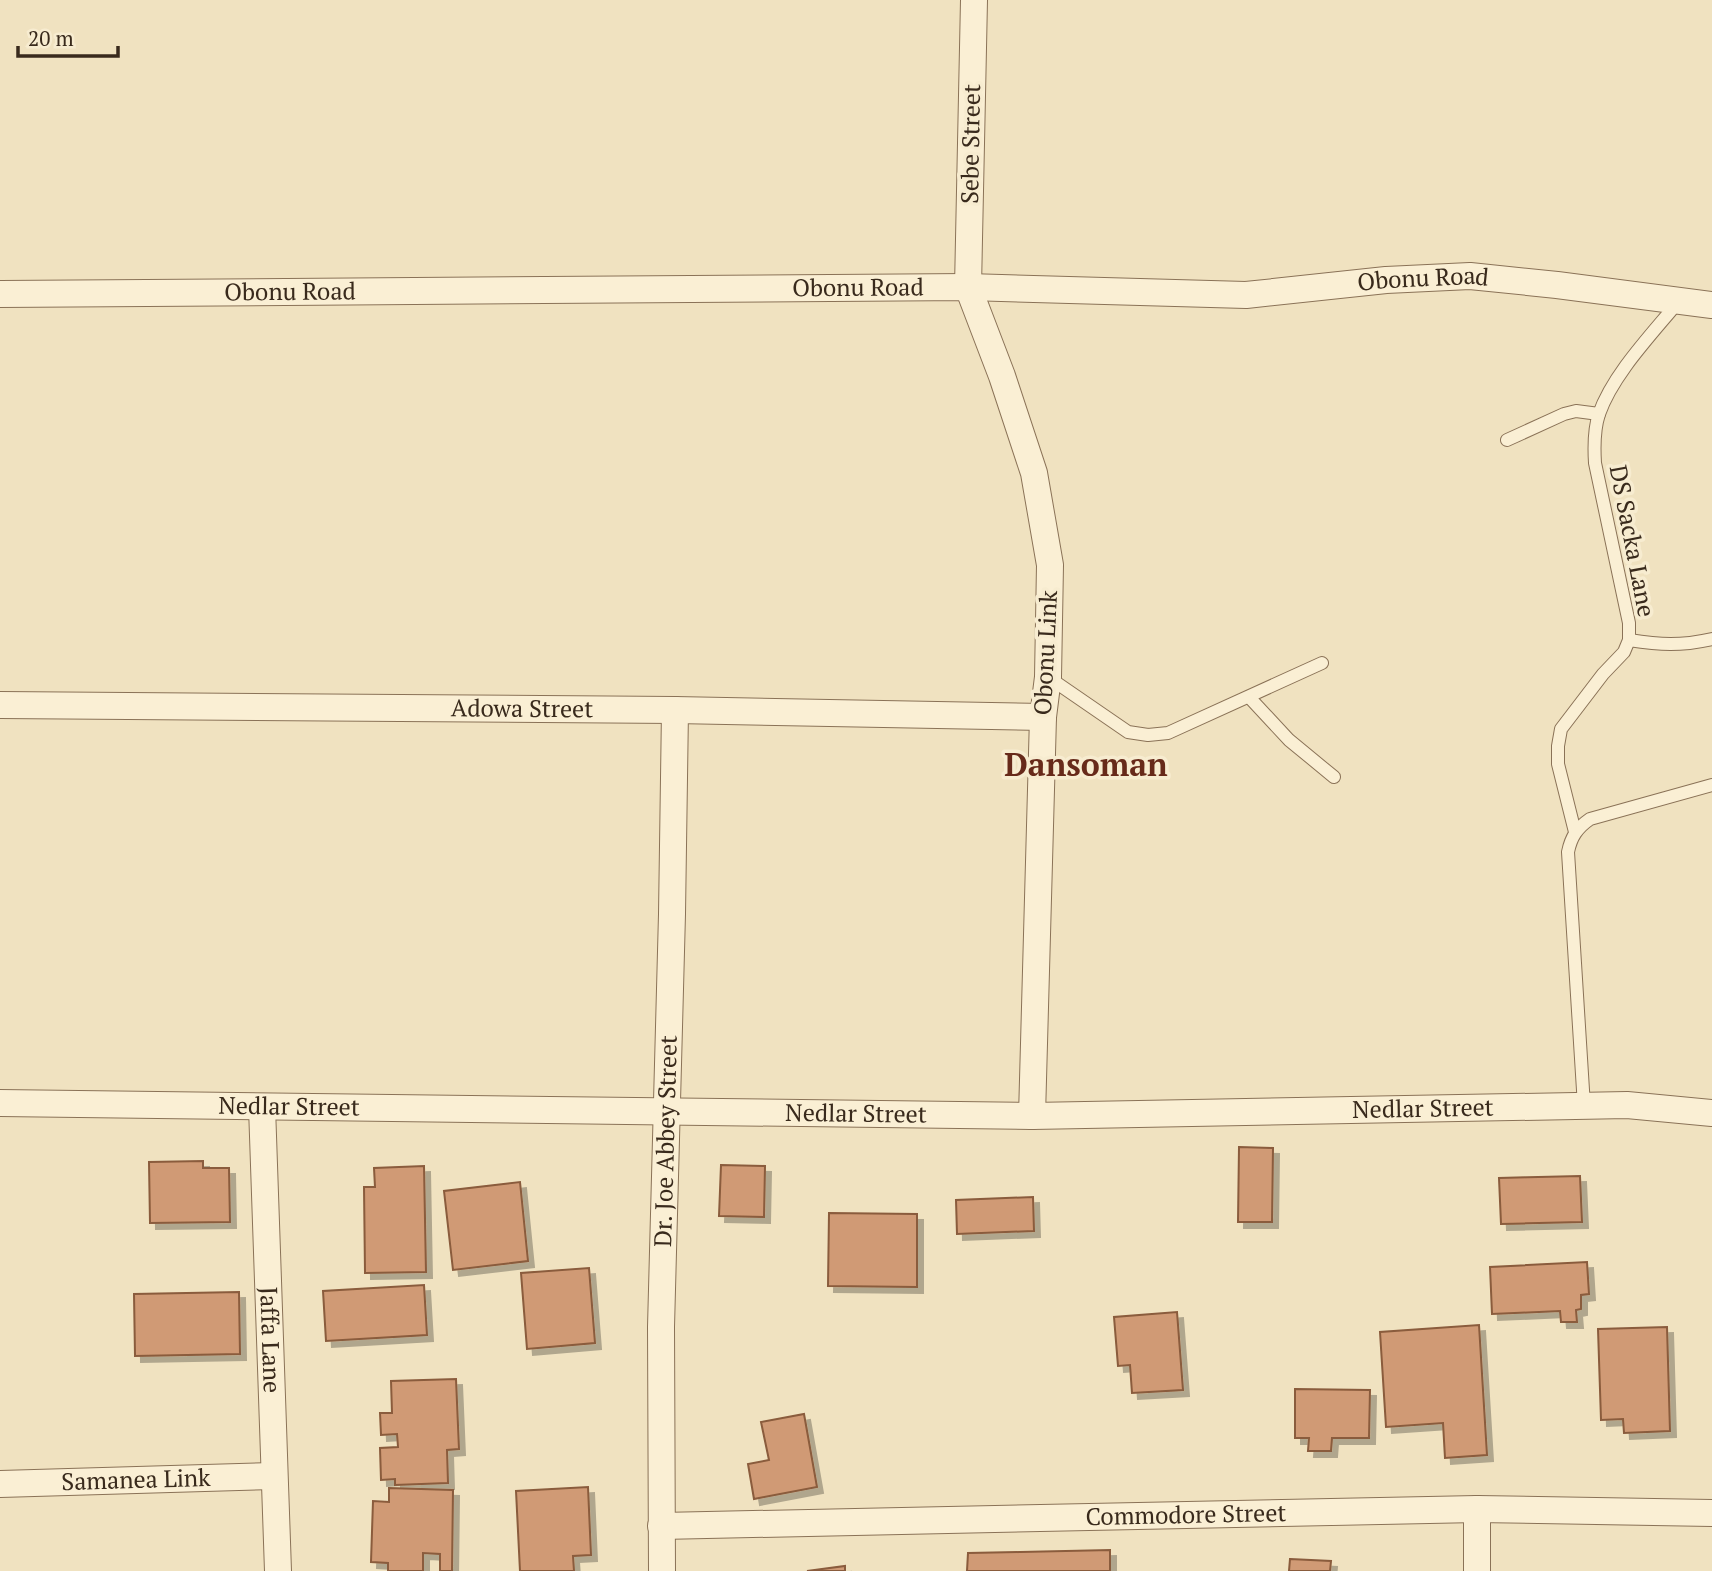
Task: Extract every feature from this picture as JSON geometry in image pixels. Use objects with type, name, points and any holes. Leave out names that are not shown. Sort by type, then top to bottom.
[{"type":"street","name":"Sebe Street","points":[[968,287],[974,0]]},
{"type":"street","name":"Obonu Road","points":[[0,293],[968,287],[1245,295],[1386,280],[1470,276],[1712,305]]},
{"type":"street","name":"Obonu Link","points":[[968,287],[1002,376],[1034,473],[1050,565],[1032,1116]]},
{"type":"street","name":"Adowa Street","points":[[0,705],[675,710],[1043,717]]},
{"type":"street","name":"Dr. Joe Abbey Street","points":[[662,1571],[662,1314],[675,710]]},
{"type":"street","name":"Nedlar Street","points":[[0,1103],[1032,1116],[1627,1105],[1712,1113]]},
{"type":"street","name":"Jaffa Lane","points":[[262,1107],[278,1571]]},
{"type":"street","name":"Samanea Link","points":[[0,1484],[275,1476]]},
{"type":"street","name":"Commodore Street","points":[[661,1526],[1477,1509],[1712,1513]]},
{"type":"street","points":[[1477,1509],[1477,1571]]},
{"type":"lane","name":"DS Sacka Lane","points":[[1584,1106],[1568,852],[1575,832],[1558,764],[1558,746],[1561,729],[1624,652],[1629,640],[1629,623],[1595,463],[1594,441],[1599,414],[1615,381],[1679,301]]},
{"type":"lane","points":[[1507,440],[1564,414],[1576,411],[1599,414]]},
{"type":"lane","points":[[1629,640],[1688,644],[1712,639]]},
{"type":"lane","points":[[1048,677],[1128,732],[1148,735],[1168,733],[1322,663]]},
{"type":"lane","points":[[1249,696],[1289,740],[1334,777]]},
{"type":"lane","points":[[1575,832],[1590,819],[1712,785]]},
{"type":"building","points":[[1239,1147],[1273,1148],[1272,1222],[1238,1222]]},
{"type":"building","points":[[203,1161],[203,1168],[229,1168],[230,1222],[150,1223],[149,1162]]},
{"type":"building","points":[[721,1165],[765,1166],[764,1217],[719,1216]]},
{"type":"building","points":[[424,1166],[426,1272],[365,1273],[364,1187],[375,1187],[374,1168]]},
{"type":"building","points":[[1580,1176],[1582,1222],[1501,1224],[1499,1178]]},
{"type":"building","points":[[520,1182],[528,1261],[453,1270],[444,1191]]},
{"type":"building","points":[[1033,1197],[1034,1231],[957,1234],[956,1200]]},
{"type":"building","points":[[829,1213],[917,1214],[917,1287],[828,1286]]},
{"type":"building","points":[[1587,1262],[1589,1294],[1581,1295],[1581,1309],[1576,1310],[1577,1322],[1561,1322],[1560,1311],[1492,1314],[1490,1267]]},
{"type":"building","points":[[589,1268],[595,1343],[527,1349],[521,1273]]},
{"type":"building","points":[[424,1285],[427,1335],[326,1341],[323,1291]]},
{"type":"building","points":[[239,1292],[240,1354],[135,1356],[134,1294]]},
{"type":"building","points":[[1177,1312],[1183,1390],[1132,1393],[1130,1365],[1118,1366],[1114,1317]]},
{"type":"building","points":[[1479,1325],[1487,1455],[1445,1458],[1443,1423],[1386,1427],[1380,1332]]},
{"type":"building","points":[[1667,1327],[1670,1431],[1624,1433],[1623,1419],[1601,1420],[1598,1329]]},
{"type":"building","points":[[456,1379],[459,1449],[447,1450],[448,1483],[395,1485],[395,1479],[381,1480],[380,1448],[398,1447],[397,1434],[381,1435],[380,1413],[392,1413],[391,1381]]},
{"type":"building","points":[[1295,1389],[1370,1390],[1369,1438],[1332,1438],[1331,1451],[1308,1451],[1309,1438],[1295,1438]]},
{"type":"building","points":[[804,1414],[817,1487],[754,1499],[748,1464],[769,1460],[761,1422]]},
{"type":"building","points":[[588,1487],[591,1555],[573,1556],[574,1571],[520,1571],[516,1491]]},
{"type":"building","points":[[389,1488],[453,1490],[452,1571],[440,1571],[440,1554],[423,1553],[423,1571],[388,1571],[388,1563],[371,1562],[373,1501],[389,1502]]},
{"type":"building","points":[[1110,1550],[1110,1571],[967,1571],[968,1553]]},
{"type":"building","points":[[1290,1559],[1331,1561],[1330,1571],[1289,1571]]},
{"type":"building","points":[[845,1566],[845,1571],[807,1571]]},
{"type":"district","name":"Dansoman","points":[[1086,765]]}]
